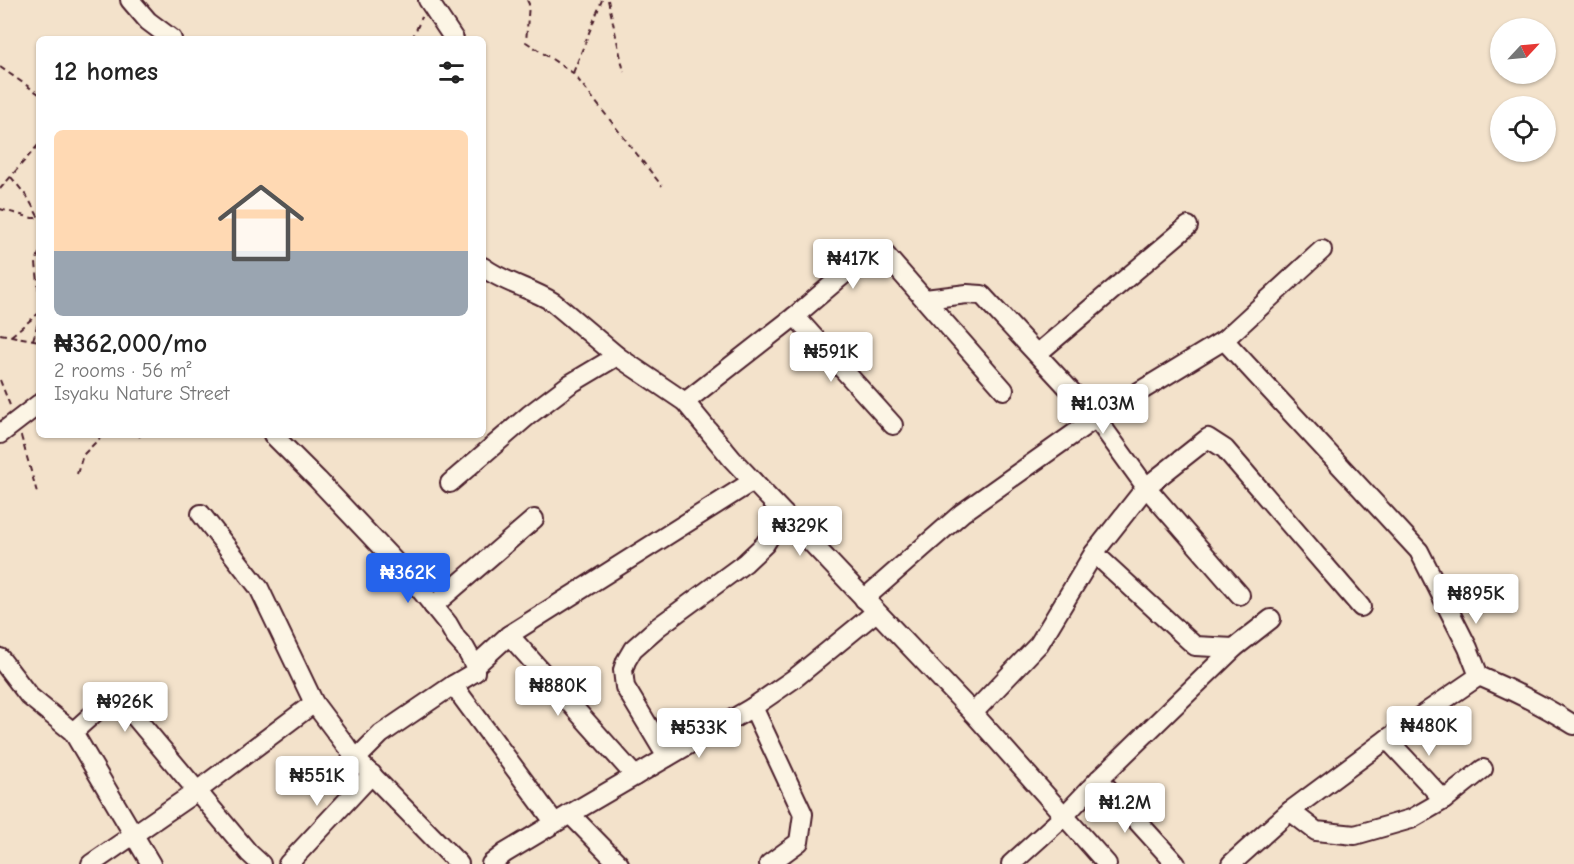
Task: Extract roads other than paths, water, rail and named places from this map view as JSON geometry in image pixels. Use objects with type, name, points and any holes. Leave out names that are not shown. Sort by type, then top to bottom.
[{"type":"street","points":[[130,0],[148,21],[168,36]]},
{"type":"street","points":[[428,1],[452,36]]},
{"type":"street","points":[[1037,354],[1188,226]]},
{"type":"street","points":[[490,864],[753,707],[795,678],[962,513],[1096,418],[1224,340],[1322,250]]},
{"type":"street","points":[[685,402],[795,316],[863,258],[883,252],[1004,390]]},
{"type":"street","points":[[486,269],[496,276],[553,302],[617,356],[685,402],[732,459],[973,713],[1107,864]]},
{"type":"street","points":[[925,299],[967,294],[982,295],[1096,418],[1146,487],[1240,595]]},
{"type":"street","points":[[795,316],[893,425]]},
{"type":"street","points":[[1224,340],[1419,551],[1468,648],[1479,676],[1509,689],[1574,725]]},
{"type":"street","points":[[450,483],[529,415],[570,384],[617,356]]},
{"type":"street","points":[[0,434],[36,406]]},
{"type":"street","points":[[276,438],[415,583],[448,624],[475,666],[476,672],[381,734],[356,759]]},
{"type":"street","points":[[973,713],[1039,644],[1094,553],[1146,487],[1208,438],[1225,449],[1361,607]]},
{"type":"street","points":[[475,666],[509,635],[753,481]]},
{"type":"street","points":[[201,514],[259,588],[314,703],[356,759],[459,864]]},
{"type":"street","points":[[667,757],[625,687],[623,670],[626,661],[633,650],[658,627],[745,563],[765,544],[784,514]]},
{"type":"street","points":[[432,606],[534,519]]},
{"type":"street","points":[[1094,553],[1195,646],[1234,648]]},
{"type":"street","points":[[1011,864],[1064,816],[1234,648],[1271,619]]},
{"type":"street","points":[[509,635],[634,776]]},
{"type":"street","points":[[0,658],[29,696],[73,732],[151,864]]},
{"type":"street","points":[[1231,864],[1290,811],[1387,739],[1479,676]]},
{"type":"street","points":[[453,685],[563,819],[619,864]]},
{"type":"street","points":[[73,732],[102,706],[115,700],[131,712],[249,853],[261,864]]},
{"type":"street","points":[[91,864],[197,791],[314,703]]},
{"type":"street","points":[[753,707],[803,814],[799,842],[769,864]]},
{"type":"street","points":[[1387,739],[1444,800]]},
{"type":"street","points":[[1290,811],[1316,831],[1355,835],[1411,819],[1444,800],[1483,769]]},
{"type":"street","points":[[288,864],[372,774]]},
{"type":"street","points":[[1099,779],[1176,864]]}]
